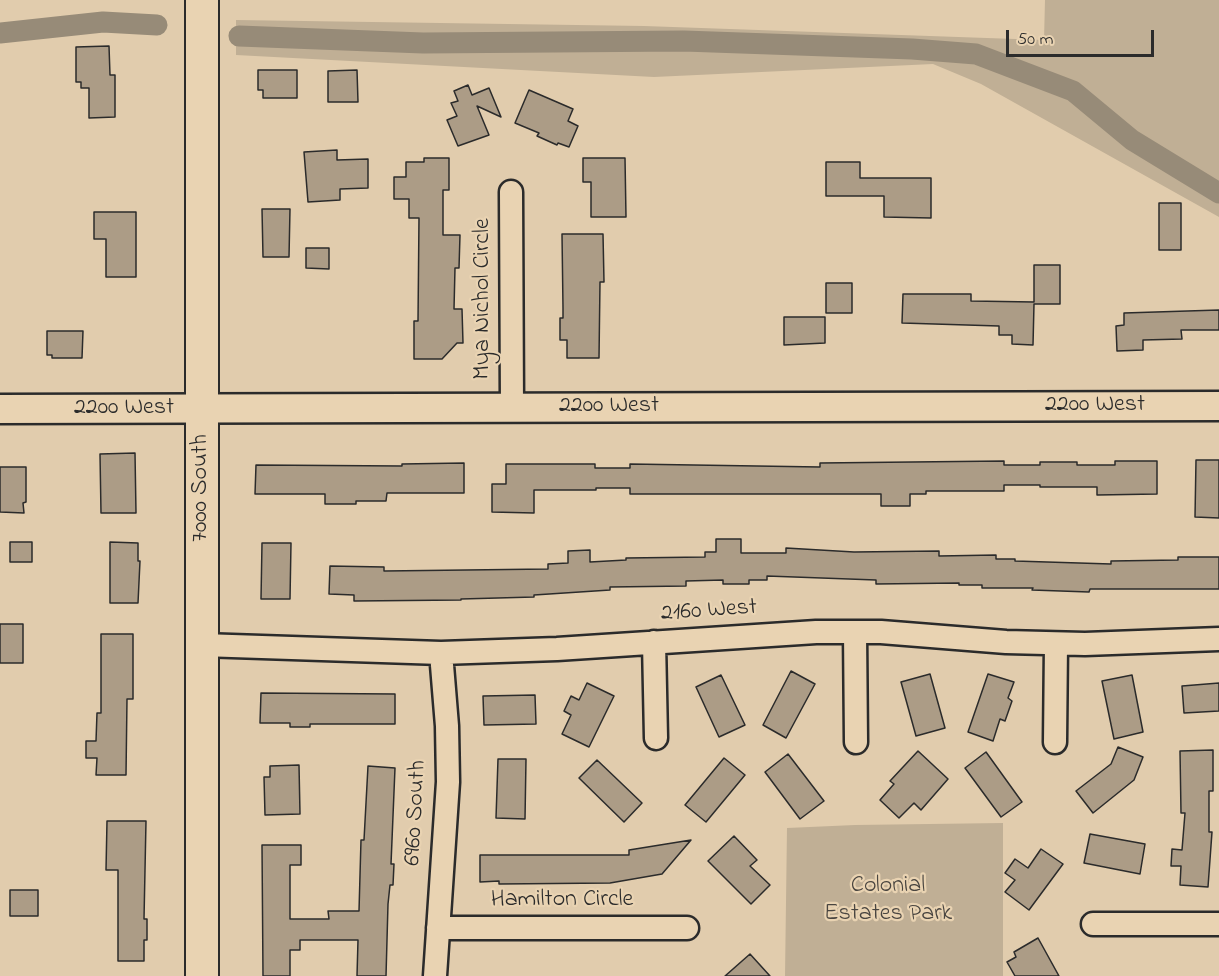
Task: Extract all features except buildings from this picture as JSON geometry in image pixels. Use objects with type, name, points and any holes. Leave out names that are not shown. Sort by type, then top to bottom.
[{"type":"main road","name":"7000 South","points":[[202,0],[202,976]]},
{"type":"street","name":"Mya Nichol Circle","points":[[511,192],[512,407]]},
{"type":"street","name":"2200 West","points":[[0,410],[1219,406]]},
{"type":"street","name":"2160 West","points":[[202,645],[441,653],[557,649],[765,635],[855,632],[1056,644],[1219,639]]},
{"type":"street","points":[[855,632],[856,742]]},
{"type":"street","points":[[654,642],[656,738]]},
{"type":"street","points":[[1054,742],[1056,644]]},
{"type":"street","name":"6960 South","points":[[435,976],[448,782],[447,726],[441,653]]},
{"type":"street","points":[[1093,924],[1219,924]]},
{"type":"street","name":"Hamilton Circle","points":[[438,928],[687,928]]},
{"type":"green space","points":[[1045,0],[1219,0],[1219,217],[981,84],[933,64],[654,77],[236,55],[236,20],[644,26],[1044,40]]},
{"type":"green space","name":"Colonial Estates Park","points":[[1003,823],[1003,976],[785,976],[787,828]]},
{"type":"waterway","points":[[0,33],[103,22],[157,25]]},
{"type":"waterway","points":[[239,36],[423,43],[684,41],[912,49],[976,54],[1073,91],[1132,140],[1219,193]]}]
